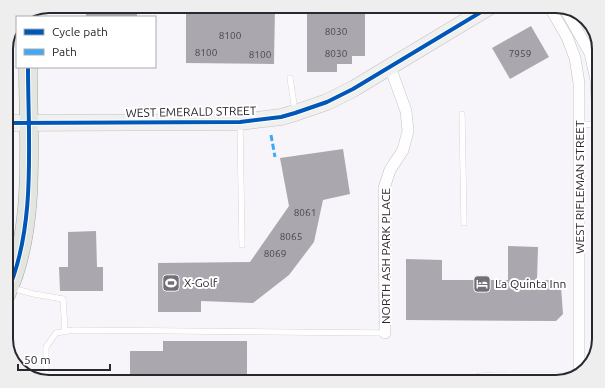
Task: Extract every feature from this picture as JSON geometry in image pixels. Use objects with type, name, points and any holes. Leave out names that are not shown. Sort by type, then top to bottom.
[{"type":"main road","name":"WEST EMERALD STREET","points":[[13,123],[240,122],[261,120],[295,113],[327,102],[353,89],[479,13]]},
{"type":"main road","points":[[13,276],[25,230],[28,186],[28,68]]},
{"type":"street","name":"WEST RIFLEMAN STREET","points":[[553,13],[567,37],[575,58],[579,82],[579,367]]},
{"type":"street","name":"WEST RIFLEMAN STREET","points":[[569,16],[590,53],[592,62]]},
{"type":"street","name":"NORTH ASH PARK PLACE","points":[[385,334],[384,188],[390,170],[403,150],[408,131],[406,111],[390,67]]},
{"type":"lane","points":[[290,78],[295,113]]},
{"type":"lane","points":[[462,114],[464,223]]},
{"type":"lane","points":[[240,122],[242,245]]},
{"type":"lane","points":[[580,125],[592,124]]},
{"type":"lane","points":[[13,292],[63,299],[65,331]]},
{"type":"lane","points":[[46,375],[46,347],[56,333],[73,330],[385,334]]},
{"type":"lane","points":[[511,375],[553,375]]},
{"type":"building","points":[[86,13],[137,13],[137,16],[86,16]]},
{"type":"building","points":[[186,13],[275,13],[274,64],[186,63]]},
{"type":"building","points":[[307,13],[365,13],[365,56],[352,56],[352,64],[337,64],[337,72],[307,72]]},
{"type":"building","points":[[531,26],[549,57],[510,79],[492,48]]},
{"type":"building","points":[[343,149],[350,194],[323,200],[314,242],[289,275],[253,303],[201,301],[201,312],[158,312],[158,263],[250,262],[289,206],[280,158]]},
{"type":"building","points":[[96,231],[97,267],[103,267],[103,291],[60,291],[59,267],[68,267],[68,232]]},
{"type":"building","name":"La Quinta Inn","points":[[508,246],[538,247],[537,280],[555,280],[561,287],[563,314],[556,321],[406,320],[406,259],[442,260],[442,280],[508,280]]},
{"type":"building","points":[[163,341],[247,341],[247,375],[130,375],[130,351],[163,351]]},
{"type":"marked path","points":[[271,135],[275,157]]},
{"type":"cycle path","points":[[13,123],[240,122],[281,117],[327,102],[353,89],[479,13]]},
{"type":"cycle path","points":[[13,277],[23,241],[27,213],[29,183],[28,68]]},
{"type":"place","name":"X-Golf","points":[[171,283]]},
{"type":"place","name":"La Quinta Inn","points":[[482,284]]}]
